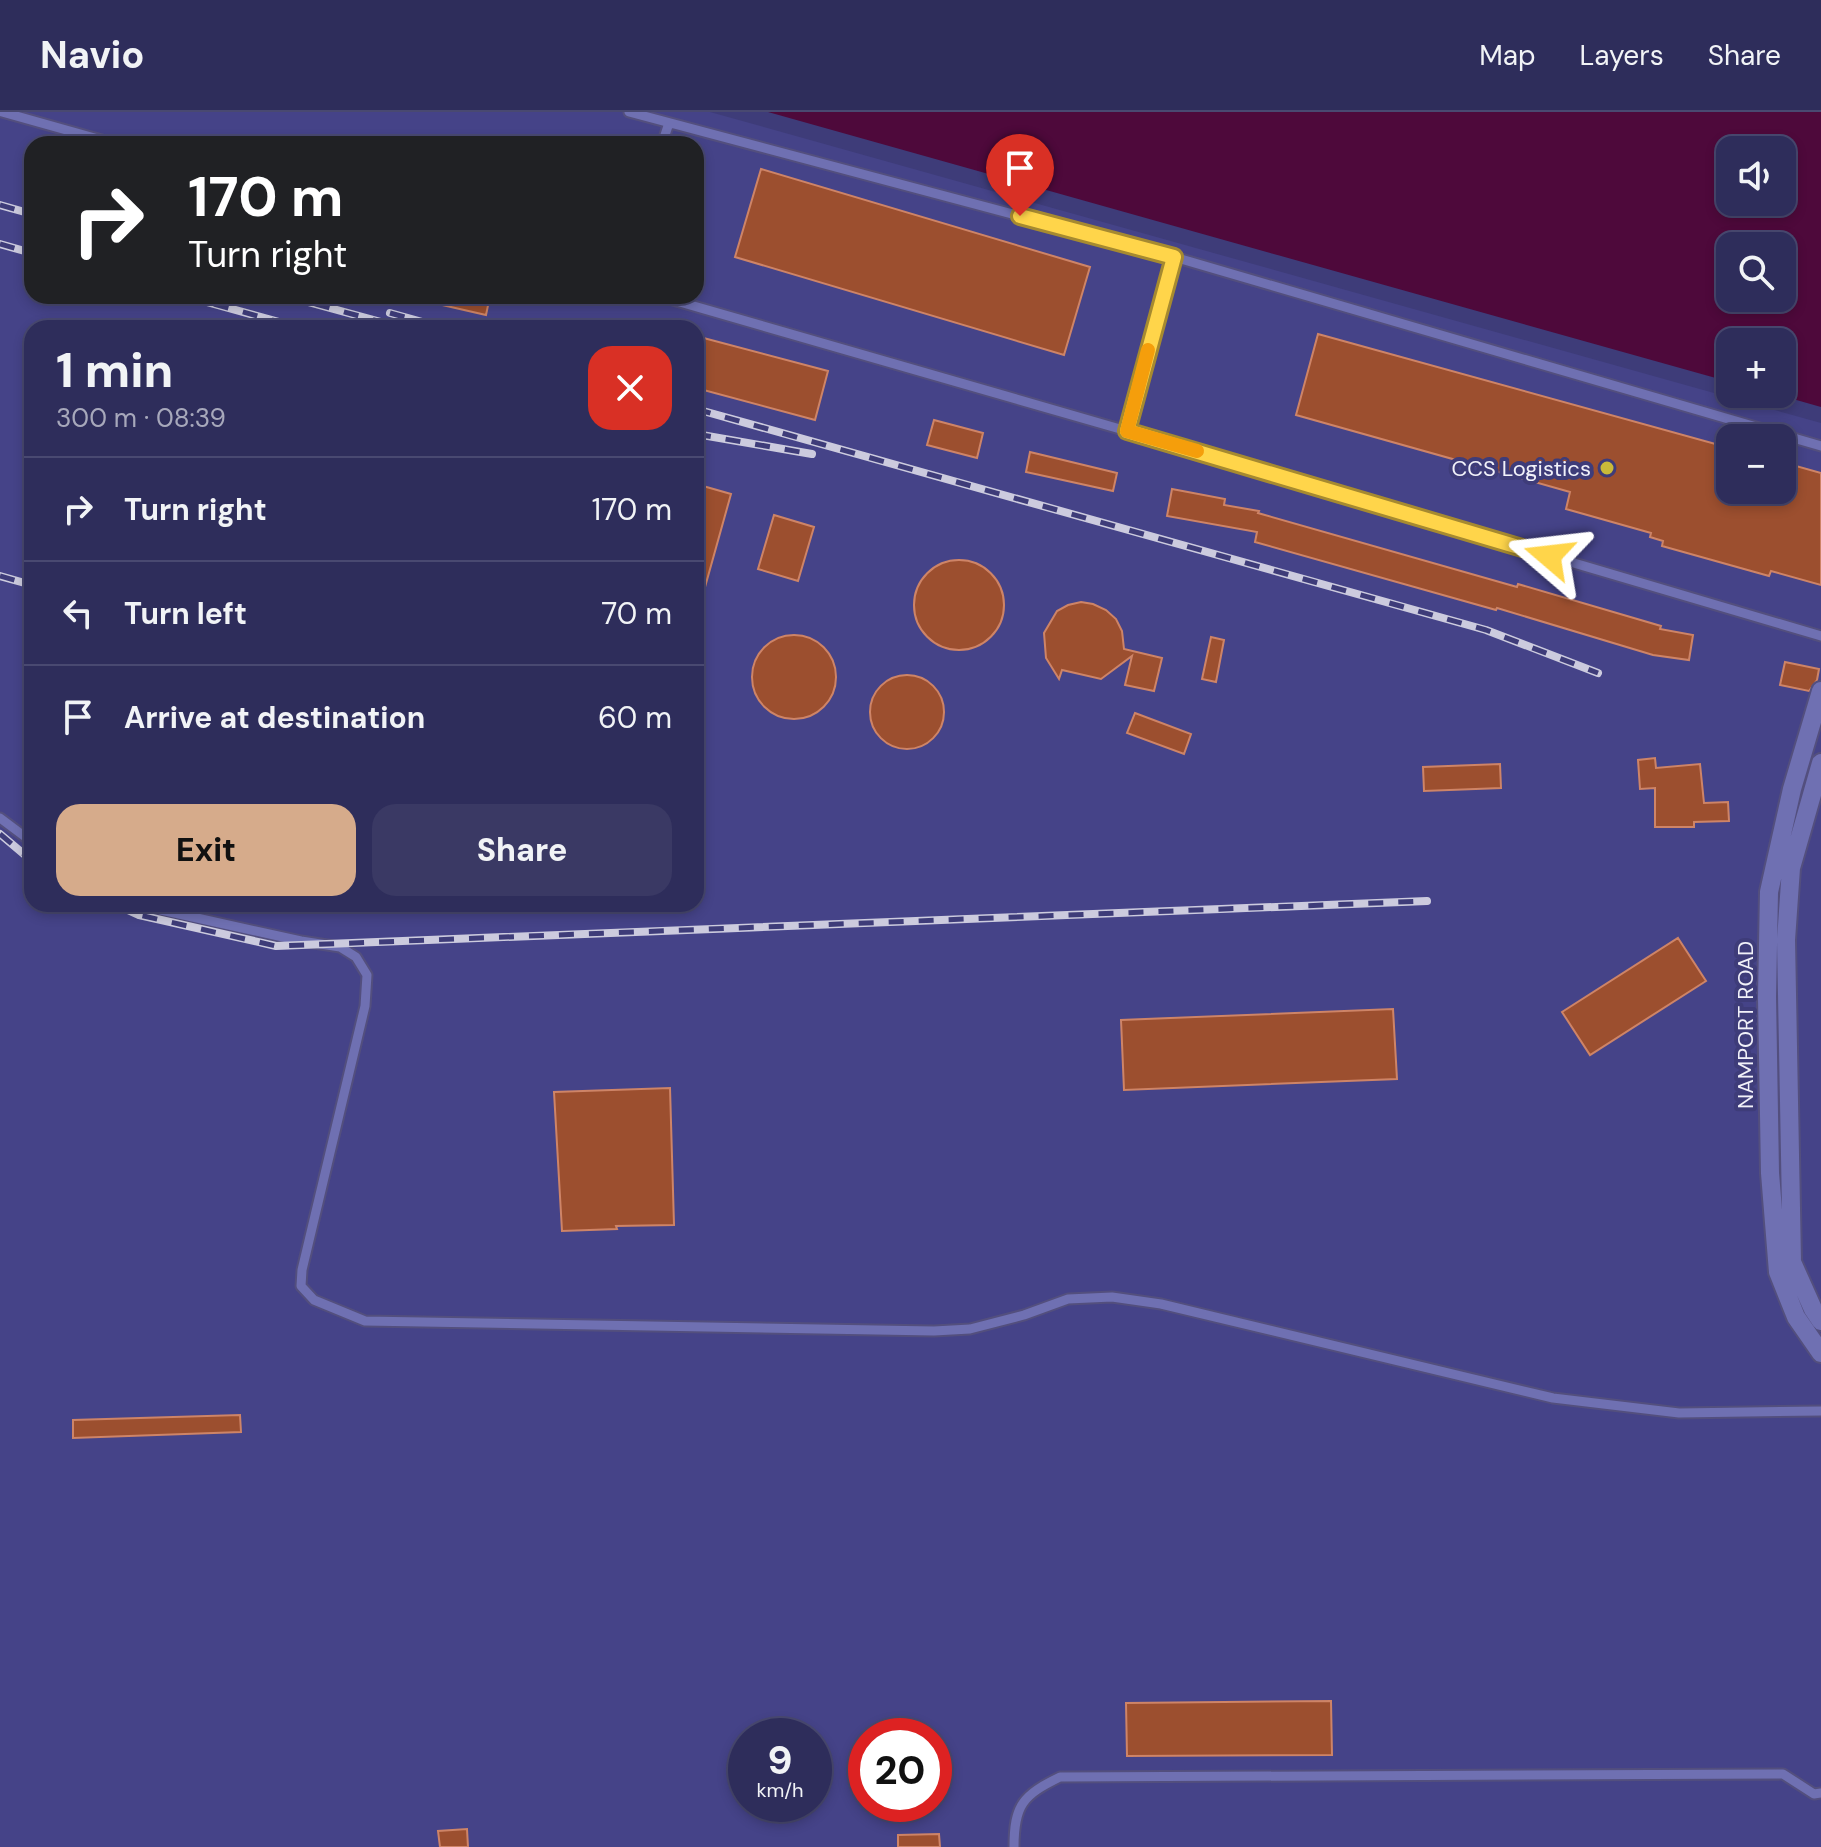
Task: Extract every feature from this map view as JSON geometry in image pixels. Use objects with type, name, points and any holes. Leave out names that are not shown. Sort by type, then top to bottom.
[{"type":"street","name":"NAMPORT ROAD","points":[[1821,691],[1792,789],[1769,892],[1767,997],[1770,1173],[1778,1272],[1796,1317],[1821,1353]]},
{"type":"street","points":[[1821,763],[1791,868],[1786,940],[1792,1262],[1821,1321]]},
{"type":"lane","points":[[2,112],[88,136]]},
{"type":"lane","points":[[629,112],[1174,257],[1821,446]]},
{"type":"lane","points":[[665,136],[669,123]]},
{"type":"lane","points":[[1127,431],[1174,257]]},
{"type":"lane","points":[[687,304],[1821,636]]},
{"type":"lane","points":[[0,818],[24,836]]},
{"type":"lane","points":[[171,912],[340,947],[356,957],[367,975],[365,1006],[302,1270],[301,1286],[314,1300],[365,1321],[934,1331],[970,1329],[1024,1315],[1068,1299],[1112,1297],[1161,1304],[1553,1398],[1679,1413],[1821,1411]]},
{"type":"lane","points":[[1014,1847],[1016,1811],[1036,1789],[1060,1777],[1783,1774],[1814,1794],[1821,1793]]},
{"type":"shaded area","points":[[0,112],[710,112],[1716,394],[1716,408],[1767,408],[1821,423],[1821,1847],[0,1847]]},
{"type":"shaded area","points":[[768,112],[1821,112],[1821,407],[1796,400],[1796,328],[1716,328],[1716,378]]},
{"type":"building","points":[[761,169],[1090,267],[1064,355],[735,257]]},
{"type":"building","points":[[438,304],[488,304],[486,315]]},
{"type":"building","name":"CCS Logistics","points":[[1318,334],[1716,444],[1716,504],[1796,504],[1796,466],[1821,473],[1821,585],[1771,571],[1769,576],[1662,546],[1663,541],[1650,537],[1651,533],[1566,509],[1570,492],[1296,415]]},
{"type":"building","points":[[704,338],[828,371],[815,420],[704,390]]},
{"type":"building","points":[[934,420],[983,433],[977,458],[927,445]]},
{"type":"building","points":[[1030,452],[1117,473],[1113,491],[1026,472]]},
{"type":"building","points":[[704,486],[731,494],[704,591]]},
{"type":"building","points":[[1172,489],[1225,499],[1224,505],[1259,511],[1661,626],[1660,629],[1693,635],[1689,660],[1653,655],[1497,608],[1255,542],[1257,532],[1167,516]]},
{"type":"building","points":[[774,515],[814,527],[798,581],[758,569]]},
{"type":"building","points":[[959,560],[976,564],[991,573],[1000,588],[1004,605],[1000,622],[991,637],[976,646],[959,650],[942,646],[927,637],[918,622],[914,605],[918,588],[927,573],[942,564]]},
{"type":"building","points":[[1081,602],[1106,610],[1116,619],[1122,631],[1124,649],[1162,658],[1154,691],[1125,685],[1132,656],[1101,679],[1062,670],[1059,679],[1046,658],[1044,633],[1057,611]]},
{"type":"building","points":[[794,635],[810,638],[829,654],[836,677],[833,693],[817,712],[794,719],[778,716],[759,700],[752,677],[755,661],[771,642]]},
{"type":"building","points":[[1211,637],[1224,640],[1216,682],[1202,679]]},
{"type":"building","points":[[1785,662],[1819,669],[1817,680],[1809,691],[1780,685]]},
{"type":"building","points":[[907,675],[921,678],[933,686],[941,698],[944,712],[941,726],[933,738],[921,746],[907,749],[893,746],[881,738],[873,726],[870,712],[873,698],[881,686],[893,678]]},
{"type":"building","points":[[1135,713],[1191,734],[1184,754],[1127,733]]},
{"type":"building","points":[[1655,758],[1656,768],[1700,764],[1704,803],[1728,802],[1729,821],[1694,822],[1694,827],[1655,827],[1655,788],[1640,789],[1638,760]]},
{"type":"building","points":[[1500,764],[1501,788],[1424,791],[1423,767]]},
{"type":"building","points":[[1678,938],[1706,981],[1590,1055],[1562,1012]]},
{"type":"building","points":[[1393,1009],[1397,1079],[1124,1090],[1121,1020]]},
{"type":"building","points":[[670,1088],[674,1225],[562,1231],[554,1092]]},
{"type":"building","points":[[240,1415],[241,1432],[73,1438],[73,1420]]},
{"type":"building","points":[[1331,1701],[1332,1755],[1127,1756],[1126,1703]]},
{"type":"building","points":[[467,1829],[468,1847],[440,1847],[438,1831]]},
{"type":"building","points":[[939,1834],[940,1847],[898,1847],[898,1835]]},
{"type":"railway","points":[[0,205],[24,212]]},
{"type":"railway","points":[[0,244],[24,251]]},
{"type":"railway","points":[[214,304],[272,320]]},
{"type":"railway","points":[[315,304],[374,320]]},
{"type":"railway","points":[[390,313],[415,320]]},
{"type":"railway","points":[[704,411],[1486,630],[1598,673]]},
{"type":"railway","points":[[704,435],[812,454]]},
{"type":"railway","points":[[0,576],[24,583]]},
{"type":"railway","points":[[0,834],[24,854]]},
{"type":"railway","points":[[132,912],[276,946],[1427,901]]},
{"type":"slow traffic","points":[[1148,350],[1127,431],[1197,451]]},
{"type":"place","name":"CCS Logistics","points":[[1607,468]]},
{"type":"route","points":[[1020,216],[1174,257],[1127,431],[1549,556]]}]
